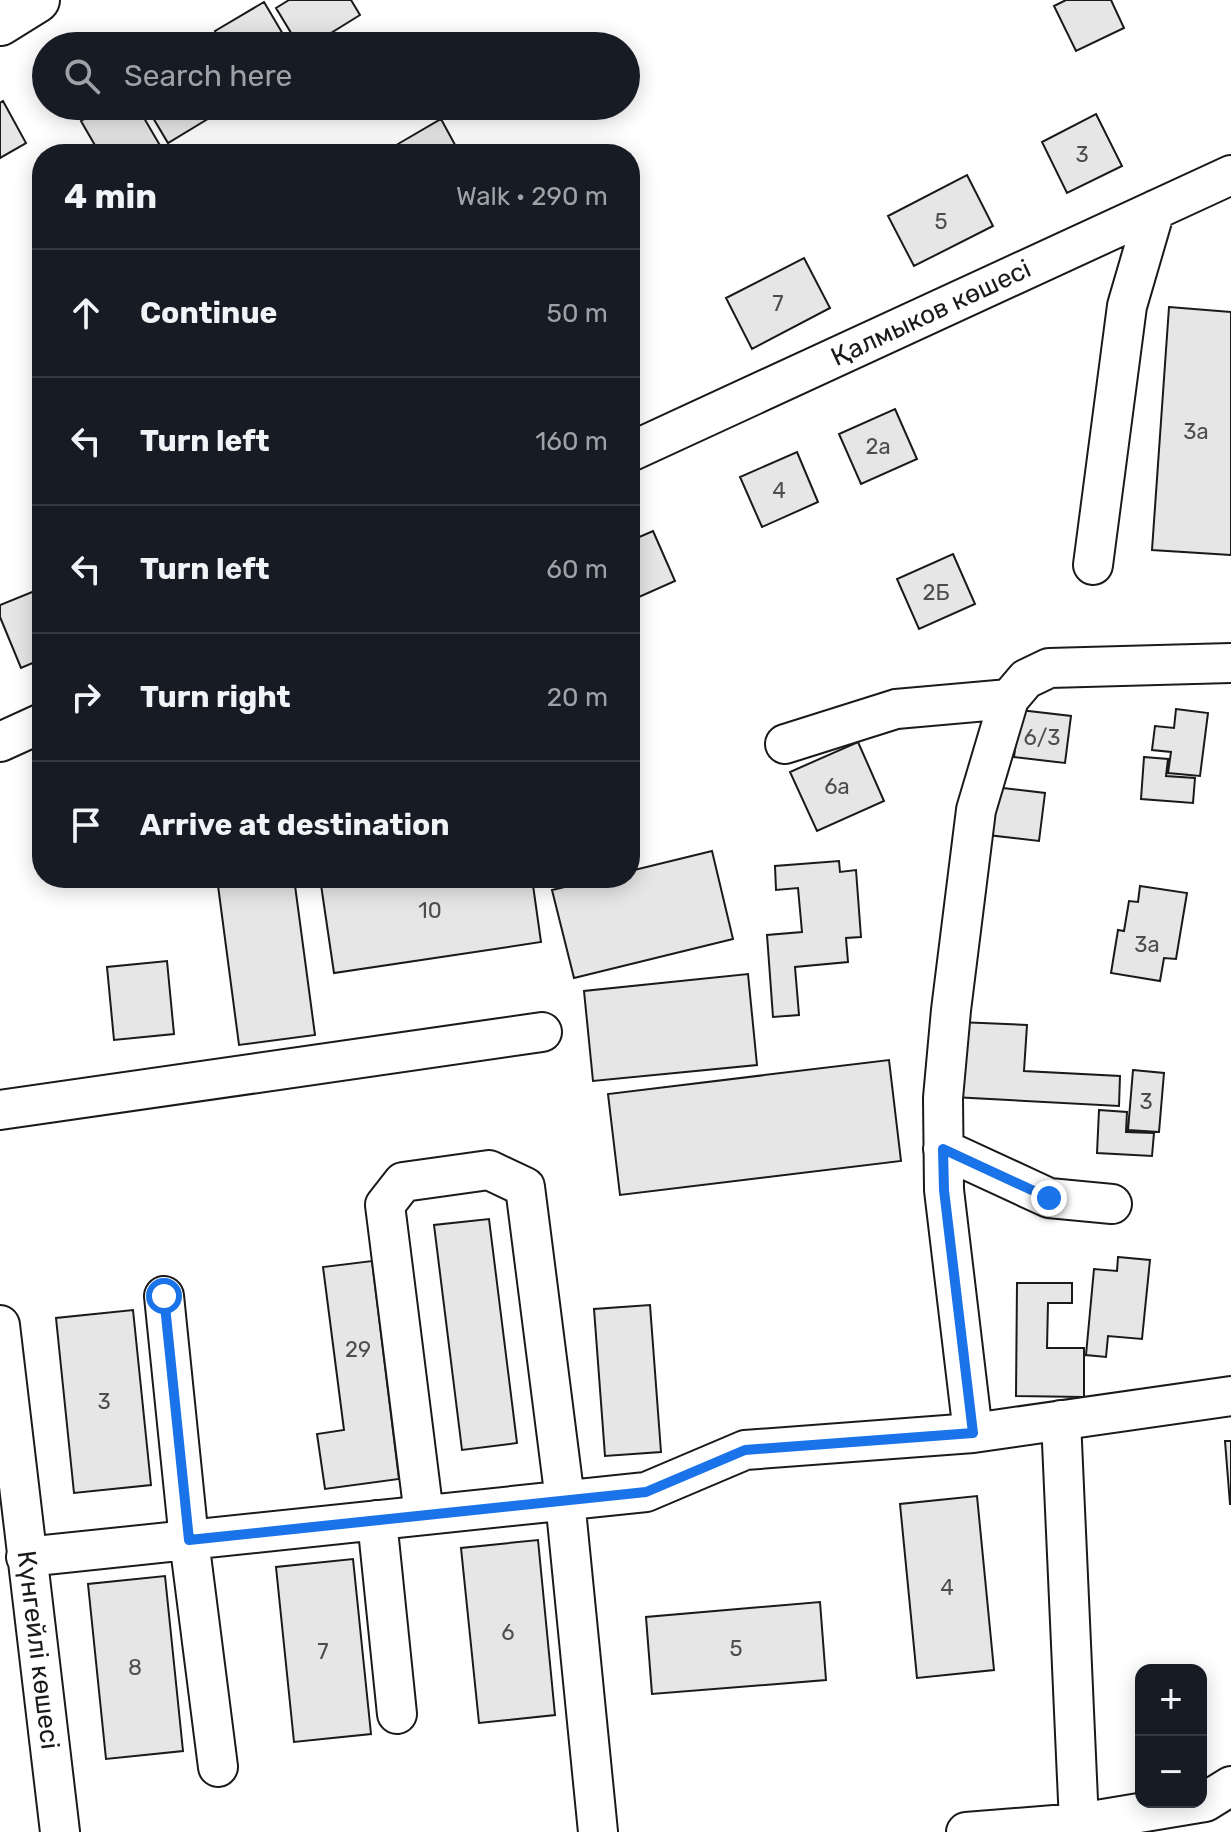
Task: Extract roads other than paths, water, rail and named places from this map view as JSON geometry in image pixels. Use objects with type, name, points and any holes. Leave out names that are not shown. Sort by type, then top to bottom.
[{"type":"main road","points":[[0,23],[37,0]]},
{"type":"street","name":"Қалмыков көшесі","points":[[640,447],[1231,175]]},
{"type":"street","points":[[1093,565],[1127,306],[1155,210]]},
{"type":"street","points":[[973,1433],[944,1190],[944,1083],[976,810],[1009,699],[1026,679],[1049,668],[1231,663]]},
{"type":"street","points":[[785,744],[896,709],[1009,699]]},
{"type":"street","points":[[0,742],[32,728]]},
{"type":"street","points":[[0,1110],[542,1032]]},
{"type":"street","points":[[943,1149],[1049,1198],[1112,1204]]},
{"type":"street","points":[[424,1515],[385,1205],[403,1182],[489,1170],[525,1187],[565,1500],[598,1832]]},
{"type":"street","points":[[164,1296],[189,1540],[218,1767]]},
{"type":"street","name":"Күнгейлі көшесі","points":[[0,1325],[60,1832]]},
{"type":"street","points":[[26,1557],[646,1492],[745,1450],[973,1433],[1231,1396]]},
{"type":"street","points":[[1061,1420],[1081,1827]]},
{"type":"street","points":[[377,1520],[397,1714]]},
{"type":"street","points":[[966,1832],[1081,1827],[1205,1802],[1231,1786]]}]
